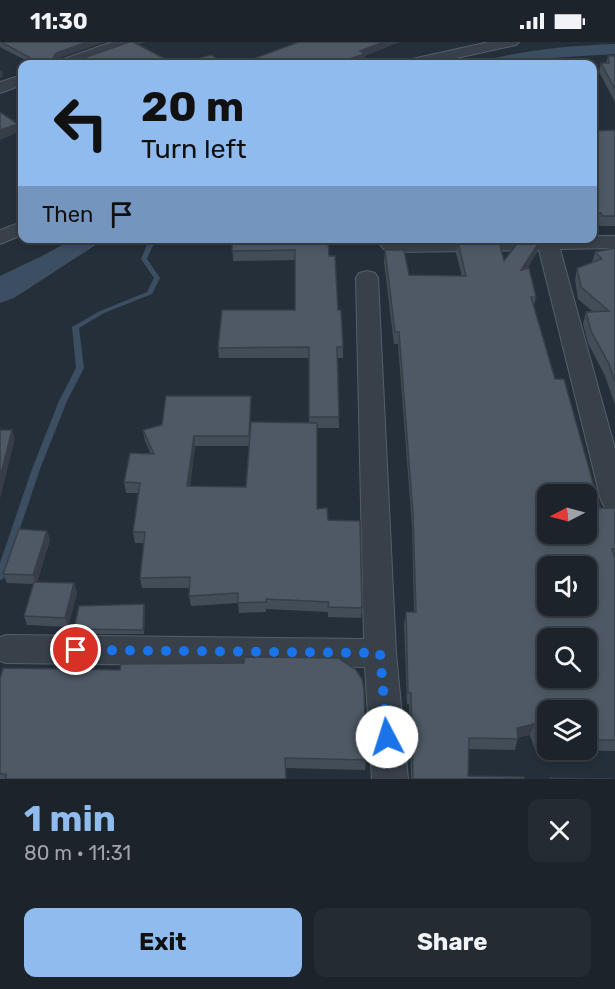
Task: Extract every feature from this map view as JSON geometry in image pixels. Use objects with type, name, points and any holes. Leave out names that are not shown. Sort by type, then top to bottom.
[{"type":"street","points":[[76,42],[93,54]]},
{"type":"street","points":[[76,60],[127,42]]},
{"type":"street","points":[[428,60],[511,42]]},
{"type":"street","points":[[0,88],[18,81]]},
{"type":"street","points":[[0,238],[18,230]]},
{"type":"street","points":[[597,242],[615,242]]},
{"type":"street","points":[[392,246],[485,243]]},
{"type":"street","points":[[548,243],[615,500]]},
{"type":"street","points":[[367,278],[380,653],[390,779]]},
{"type":"street","points":[[6,650],[380,653]]},
{"type":"water","points":[[615,44],[615,54],[540,60],[487,60],[508,55]]},
{"type":"water","points":[[65,243],[99,243],[14,298],[0,303],[0,276]]},
{"type":"building","points":[[1,42],[87,42],[56,53],[53,58],[78,60],[34,60]]},
{"type":"building","points":[[129,42],[167,60],[78,60]]},
{"type":"building","points":[[299,42],[384,42],[360,51],[365,54],[346,60],[250,60]]},
{"type":"building","points":[[211,55],[219,60],[193,60]]},
{"type":"building","points":[[608,56],[615,56],[615,89],[601,63],[609,63]]},
{"type":"building","points":[[0,112],[18,124],[0,130]]},
{"type":"building","points":[[615,130],[615,216],[602,216],[601,213],[597,213],[597,131]]},
{"type":"building","points":[[232,243],[328,243],[329,256],[335,256],[338,310],[341,310],[343,347],[337,347],[339,417],[309,417],[309,347],[218,348],[222,310],[295,310],[295,250],[232,251]]},
{"type":"building","points":[[458,243],[500,243],[504,261],[518,243],[539,243],[521,270],[529,268],[536,297],[531,297],[555,379],[564,379],[593,484],[537,484],[537,544],[597,544],[597,497],[600,508],[615,508],[615,549],[612,549],[615,558],[615,740],[597,740],[597,700],[537,700],[537,733],[534,724],[517,728],[518,739],[469,738],[468,776],[524,777],[524,779],[413,779],[406,612],[416,612],[413,514],[399,332],[395,332],[385,250],[404,250],[409,275],[466,276]]},
{"type":"building","points":[[615,248],[615,382],[609,364],[591,331],[586,312],[609,311],[581,287],[577,268],[602,259],[595,252]]},
{"type":"building","points":[[166,396],[251,396],[249,436],[194,436],[187,486],[246,487],[251,422],[317,423],[317,509],[327,508],[328,520],[360,521],[362,608],[328,607],[329,602],[266,599],[266,602],[238,603],[238,593],[189,596],[190,577],[140,578],[145,532],[133,532],[140,483],[124,482],[130,453],[154,454],[143,430],[162,425]]},
{"type":"building","points":[[0,430],[12,430],[0,478]]},
{"type":"building","points":[[19,529],[47,531],[33,575],[3,574]]},
{"type":"building","points":[[34,582],[74,583],[65,618],[24,616]]},
{"type":"building","points":[[144,604],[143,630],[74,629],[79,606]]},
{"type":"building","points":[[244,657],[338,658],[356,670],[362,679],[364,689],[366,760],[285,758],[286,779],[6,779],[6,774],[0,774],[0,679],[3,668],[120,670],[121,664],[244,663]]},
{"type":"building","points":[[550,778],[612,779],[551,779]]},
{"type":"waterway","points":[[0,576],[36,469],[63,401],[80,368],[75,327],[102,312],[150,293],[157,278],[144,259],[151,243]]},
{"type":"route","points":[[76,650],[380,653],[387,737]]}]
